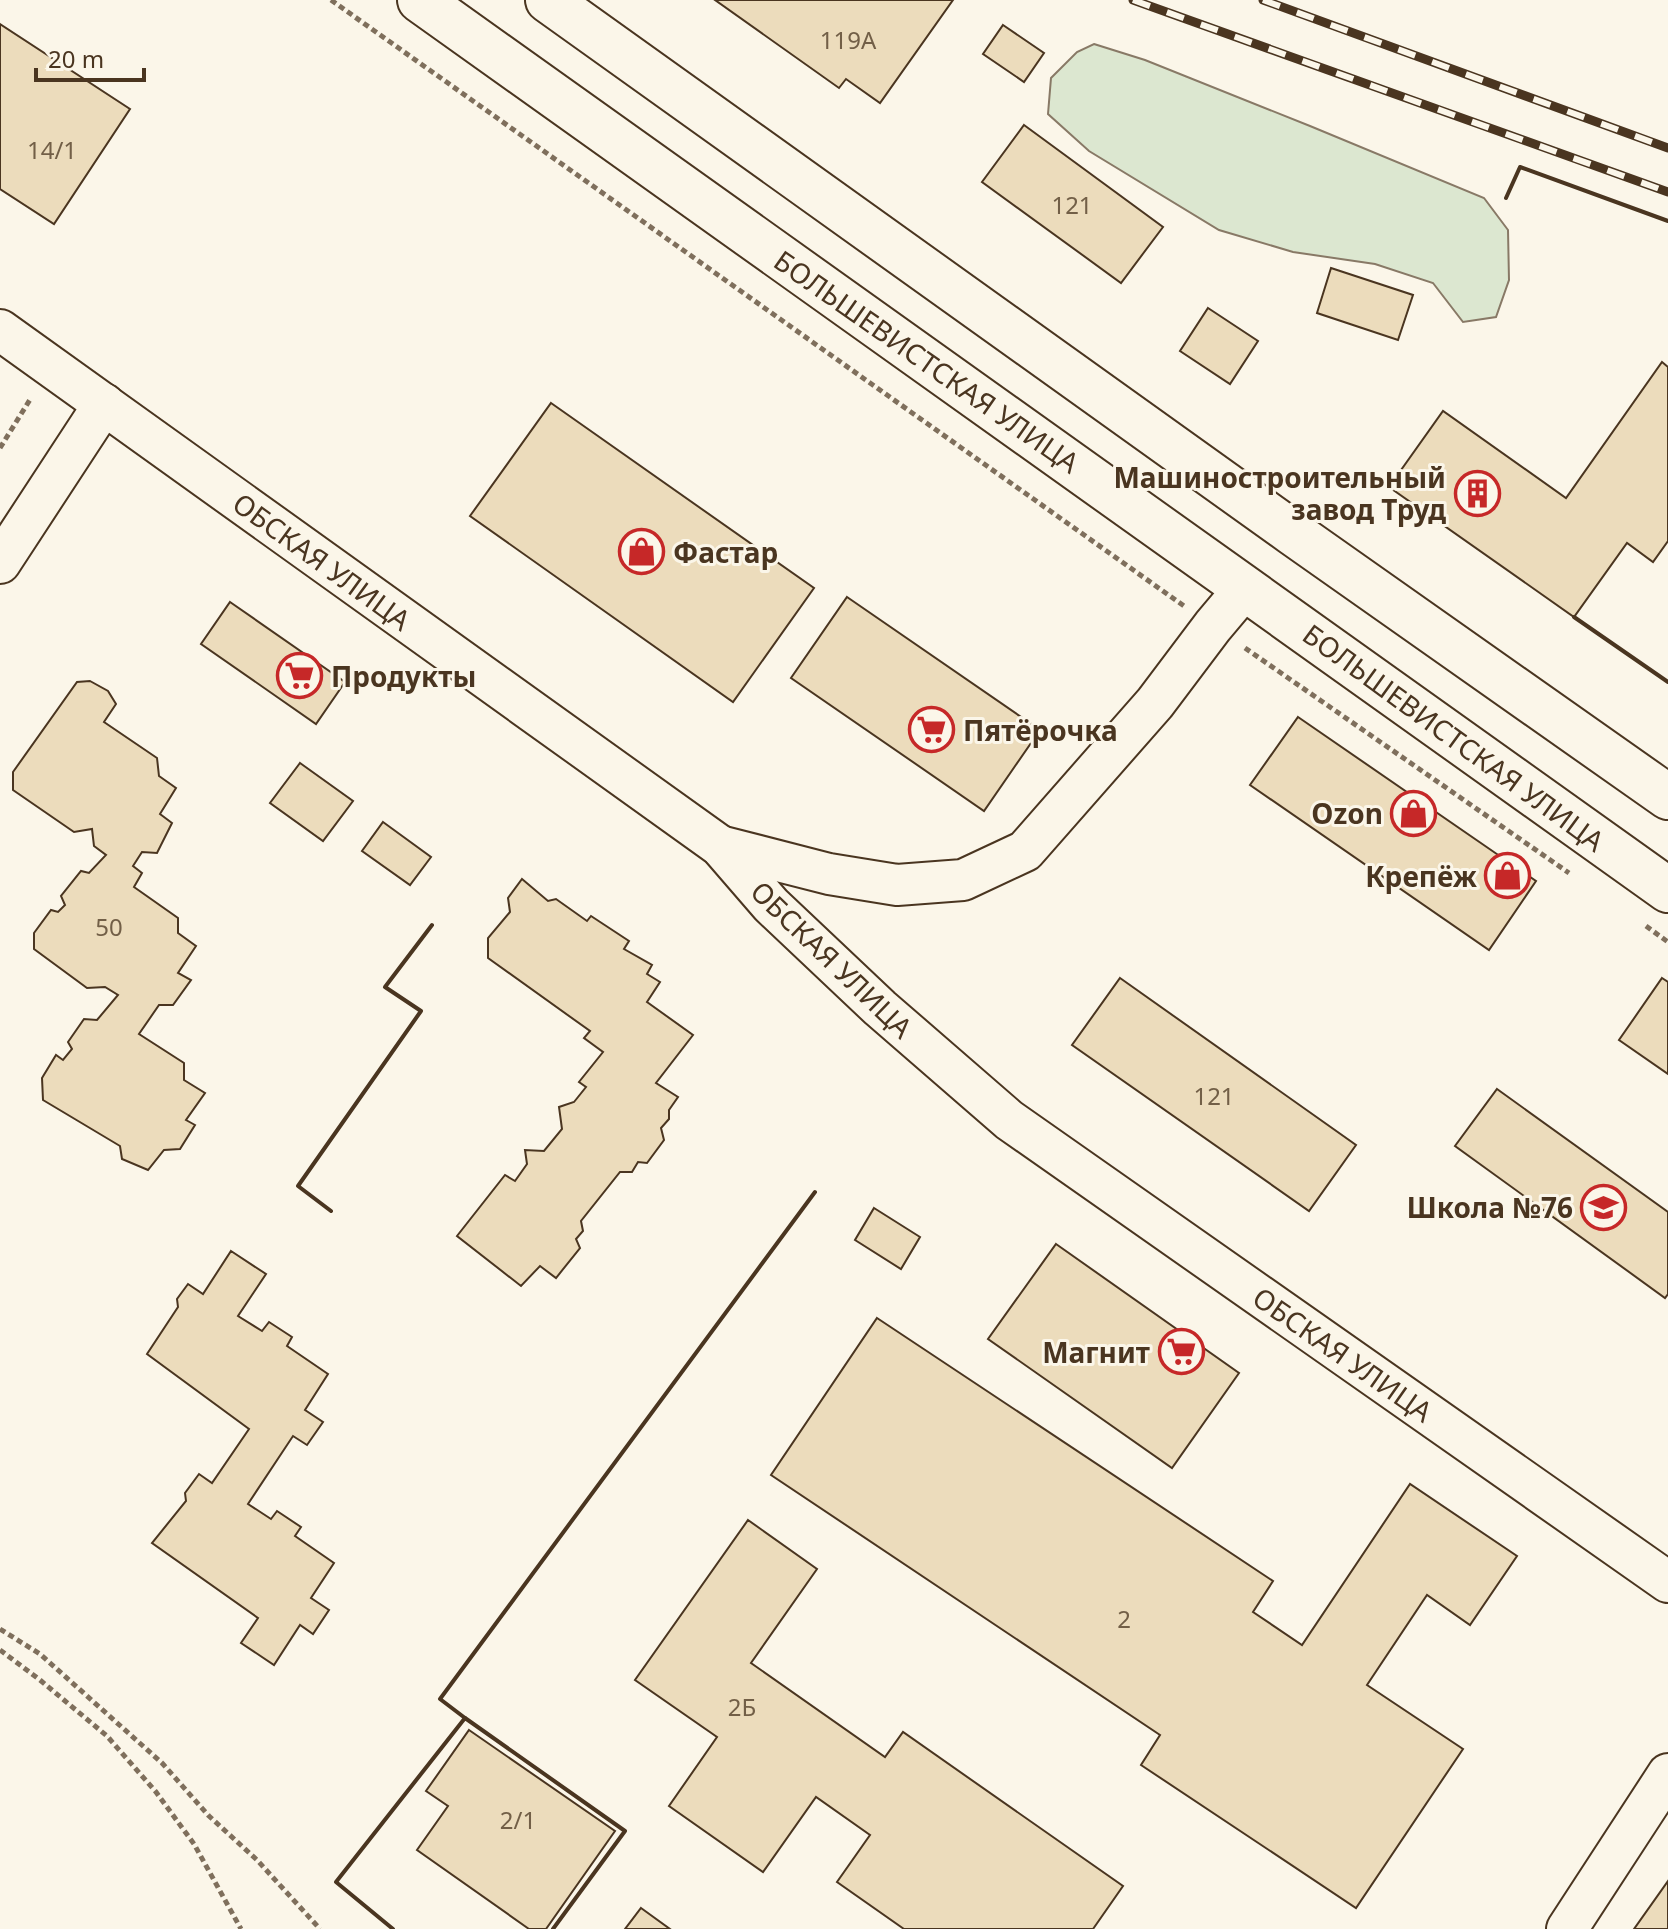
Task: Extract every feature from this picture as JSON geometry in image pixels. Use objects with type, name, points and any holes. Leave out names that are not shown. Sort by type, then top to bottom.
[{"type":"highway","name":"БОЛЬШЕВИСТСКАЯ УЛИЦА","points":[[420,0],[1245,588],[1655,907]]},
{"type":"highway","points":[[548,0],[1668,797]]},
{"type":"street","name":"ОБСКАЯ УЛИЦА","points":[[20,352],[104,404],[720,846],[771,905],[880,1008],[1009,1120],[1668,1582]]},
{"type":"street","points":[[0,563],[104,404]]},
{"type":"street","points":[[720,846],[829,874],[897,885],[963,880],[1025,851],[1155,703],[1245,588]]},
{"type":"street","points":[[1567,1929],[1668,1774]]},
{"type":"path","points":[[331,0],[1213,626],[1577,879]]},
{"type":"path","points":[[0,448],[20,352]]},
{"type":"path","points":[[1655,907],[1668,942]]},
{"type":"path","points":[[0,1629],[40,1654],[162,1763],[209,1816],[257,1860],[320,1929]]},
{"type":"path","points":[[0,1650],[107,1736],[156,1792],[194,1844],[241,1929]]},
{"type":"green space","points":[[1094,44],[1145,60],[1484,198],[1508,230],[1509,280],[1496,317],[1463,322],[1433,283],[1375,264],[1293,252],[1219,230],[1089,151],[1048,114],[1051,78],[1077,52]]},
{"type":"building","points":[[715,0],[953,0],[880,103],[846,79],[839,88]]},
{"type":"building","points":[[0,24],[130,109],[54,224],[0,189]]},
{"type":"building","points":[[1003,25],[1044,53],[1024,82],[983,54]]},
{"type":"building","points":[[1024,125],[1163,227],[1121,283],[982,182]]},
{"type":"building","points":[[1331,268],[1413,295],[1398,340],[1317,313]]},
{"type":"building","points":[[1208,308],[1258,341],[1230,384],[1180,351]]},
{"type":"building","name":"Машиностроительный завод Труд","points":[[1662,362],[1668,367],[1668,541],[1653,562],[1627,543],[1574,617],[1389,487],[1443,411],[1566,498]]},
{"type":"building","name":"Фастар","points":[[551,403],[814,588],[733,702],[470,516]]},
{"type":"building","points":[[847,597],[1040,730],[984,811],[791,678]]},
{"type":"building","points":[[230,602],[345,682],[316,724],[201,644]]},
{"type":"building","points":[[90,681],[108,691],[116,704],[104,722],[157,758],[159,776],[176,788],[160,814],[172,823],[157,853],[142,852],[133,866],[142,873],[134,887],[178,918],[178,933],[196,946],[178,973],[191,980],[173,1005],[159,1005],[139,1034],[184,1063],[184,1080],[205,1093],[186,1120],[195,1125],[180,1149],[164,1150],[148,1170],[122,1159],[120,1146],[43,1100],[42,1078],[56,1055],[63,1060],[72,1049],[68,1042],[84,1019],[97,1020],[118,995],[105,987],[87,988],[34,949],[34,933],[51,910],[58,912],[65,905],[61,896],[81,871],[89,873],[106,855],[94,846],[92,829],[74,832],[13,790],[13,772],[77,682]]},
{"type":"building","points":[[1298,717],[1536,881],[1489,950],[1250,785]]},
{"type":"building","points":[[300,763],[353,801],[323,841],[270,803]]},
{"type":"building","points":[[383,822],[431,857],[410,885],[362,851]]},
{"type":"building","points":[[522,879],[548,901],[556,899],[587,921],[591,916],[629,941],[624,949],[652,965],[647,974],[660,982],[647,1002],[693,1035],[656,1083],[678,1097],[669,1110],[669,1119],[661,1128],[664,1140],[647,1163],[638,1162],[632,1172],[620,1172],[581,1221],[583,1231],[576,1239],[580,1248],[556,1278],[540,1266],[521,1286],[457,1236],[505,1175],[515,1181],[527,1164],[525,1150],[544,1151],[562,1129],[559,1107],[574,1102],[586,1087],[579,1082],[603,1052],[584,1038],[590,1031],[488,958],[488,938],[510,912],[508,898]]},
{"type":"building","points":[[1120,978],[1356,1145],[1309,1211],[1072,1045]]},
{"type":"building","points":[[1662,978],[1668,982],[1668,1074],[1619,1040]]},
{"type":"building","points":[[1497,1089],[1668,1212],[1668,1294],[1665,1298],[1455,1146]]},
{"type":"building","points":[[874,1208],[920,1237],[901,1269],[855,1240]]},
{"type":"building","points":[[1056,1244],[1239,1373],[1172,1468],[988,1339]]},
{"type":"building","points":[[231,1251],[266,1274],[238,1316],[262,1331],[269,1322],[292,1337],[287,1346],[328,1374],[305,1410],[323,1422],[307,1445],[293,1436],[248,1504],[271,1519],[277,1511],[301,1527],[295,1536],[334,1563],[311,1598],[329,1610],[313,1634],[300,1625],[274,1665],[241,1643],[258,1618],[152,1543],[186,1501],[185,1493],[199,1474],[212,1483],[249,1429],[147,1354],[178,1307],[177,1299],[188,1284],[203,1294]]},
{"type":"building","points":[[877,1318],[1273,1581],[1253,1612],[1302,1645],[1410,1484],[1517,1556],[1470,1625],[1427,1595],[1367,1685],[1463,1749],[1356,1908],[1141,1765],[1160,1735],[771,1475]]},
{"type":"building","points":[[748,1520],[817,1569],[751,1663],[885,1757],[903,1732],[1123,1886],[1093,1929],[904,1929],[837,1882],[870,1835],[816,1797],[763,1872],[669,1806],[717,1737],[635,1680]]},
{"type":"building","points":[[469,1730],[615,1831],[546,1929],[529,1929],[417,1850],[448,1806],[426,1791]]},
{"type":"building","points":[[1668,1881],[1668,1929],[1634,1929]]},
{"type":"building","points":[[641,1908],[670,1929],[625,1929]]},
{"type":"railway","points":[[1133,0],[1668,192]]},
{"type":"railway","points":[[1263,0],[1668,148]]},
{"type":"wall","points":[[1506,198],[1520,167],[1668,221]]},
{"type":"wall","points":[[1574,617],[1668,682]]},
{"type":"wall","points":[[331,1211],[298,1186],[421,1011],[385,987],[432,925]]},
{"type":"wall","points":[[465,1718],[440,1699],[815,1192]]},
{"type":"wall","points":[[393,1929],[336,1882],[465,1718],[625,1831],[553,1929]]},
{"type":"place","name":"Машиностроительный завод Труд","points":[[1477,493]]},
{"type":"place","name":"Фастар","points":[[642,552]]},
{"type":"place","name":"Продукты","points":[[300,676]]},
{"type":"place","name":"Пятёрочка","points":[[932,730]]},
{"type":"place","name":"Ozon","points":[[1414,813]]},
{"type":"place","name":"Крепёж","points":[[1508,876]]},
{"type":"place","name":"Школа №76","points":[[1604,1207]]},
{"type":"place","name":"Магнит","points":[[1181,1352]]}]
